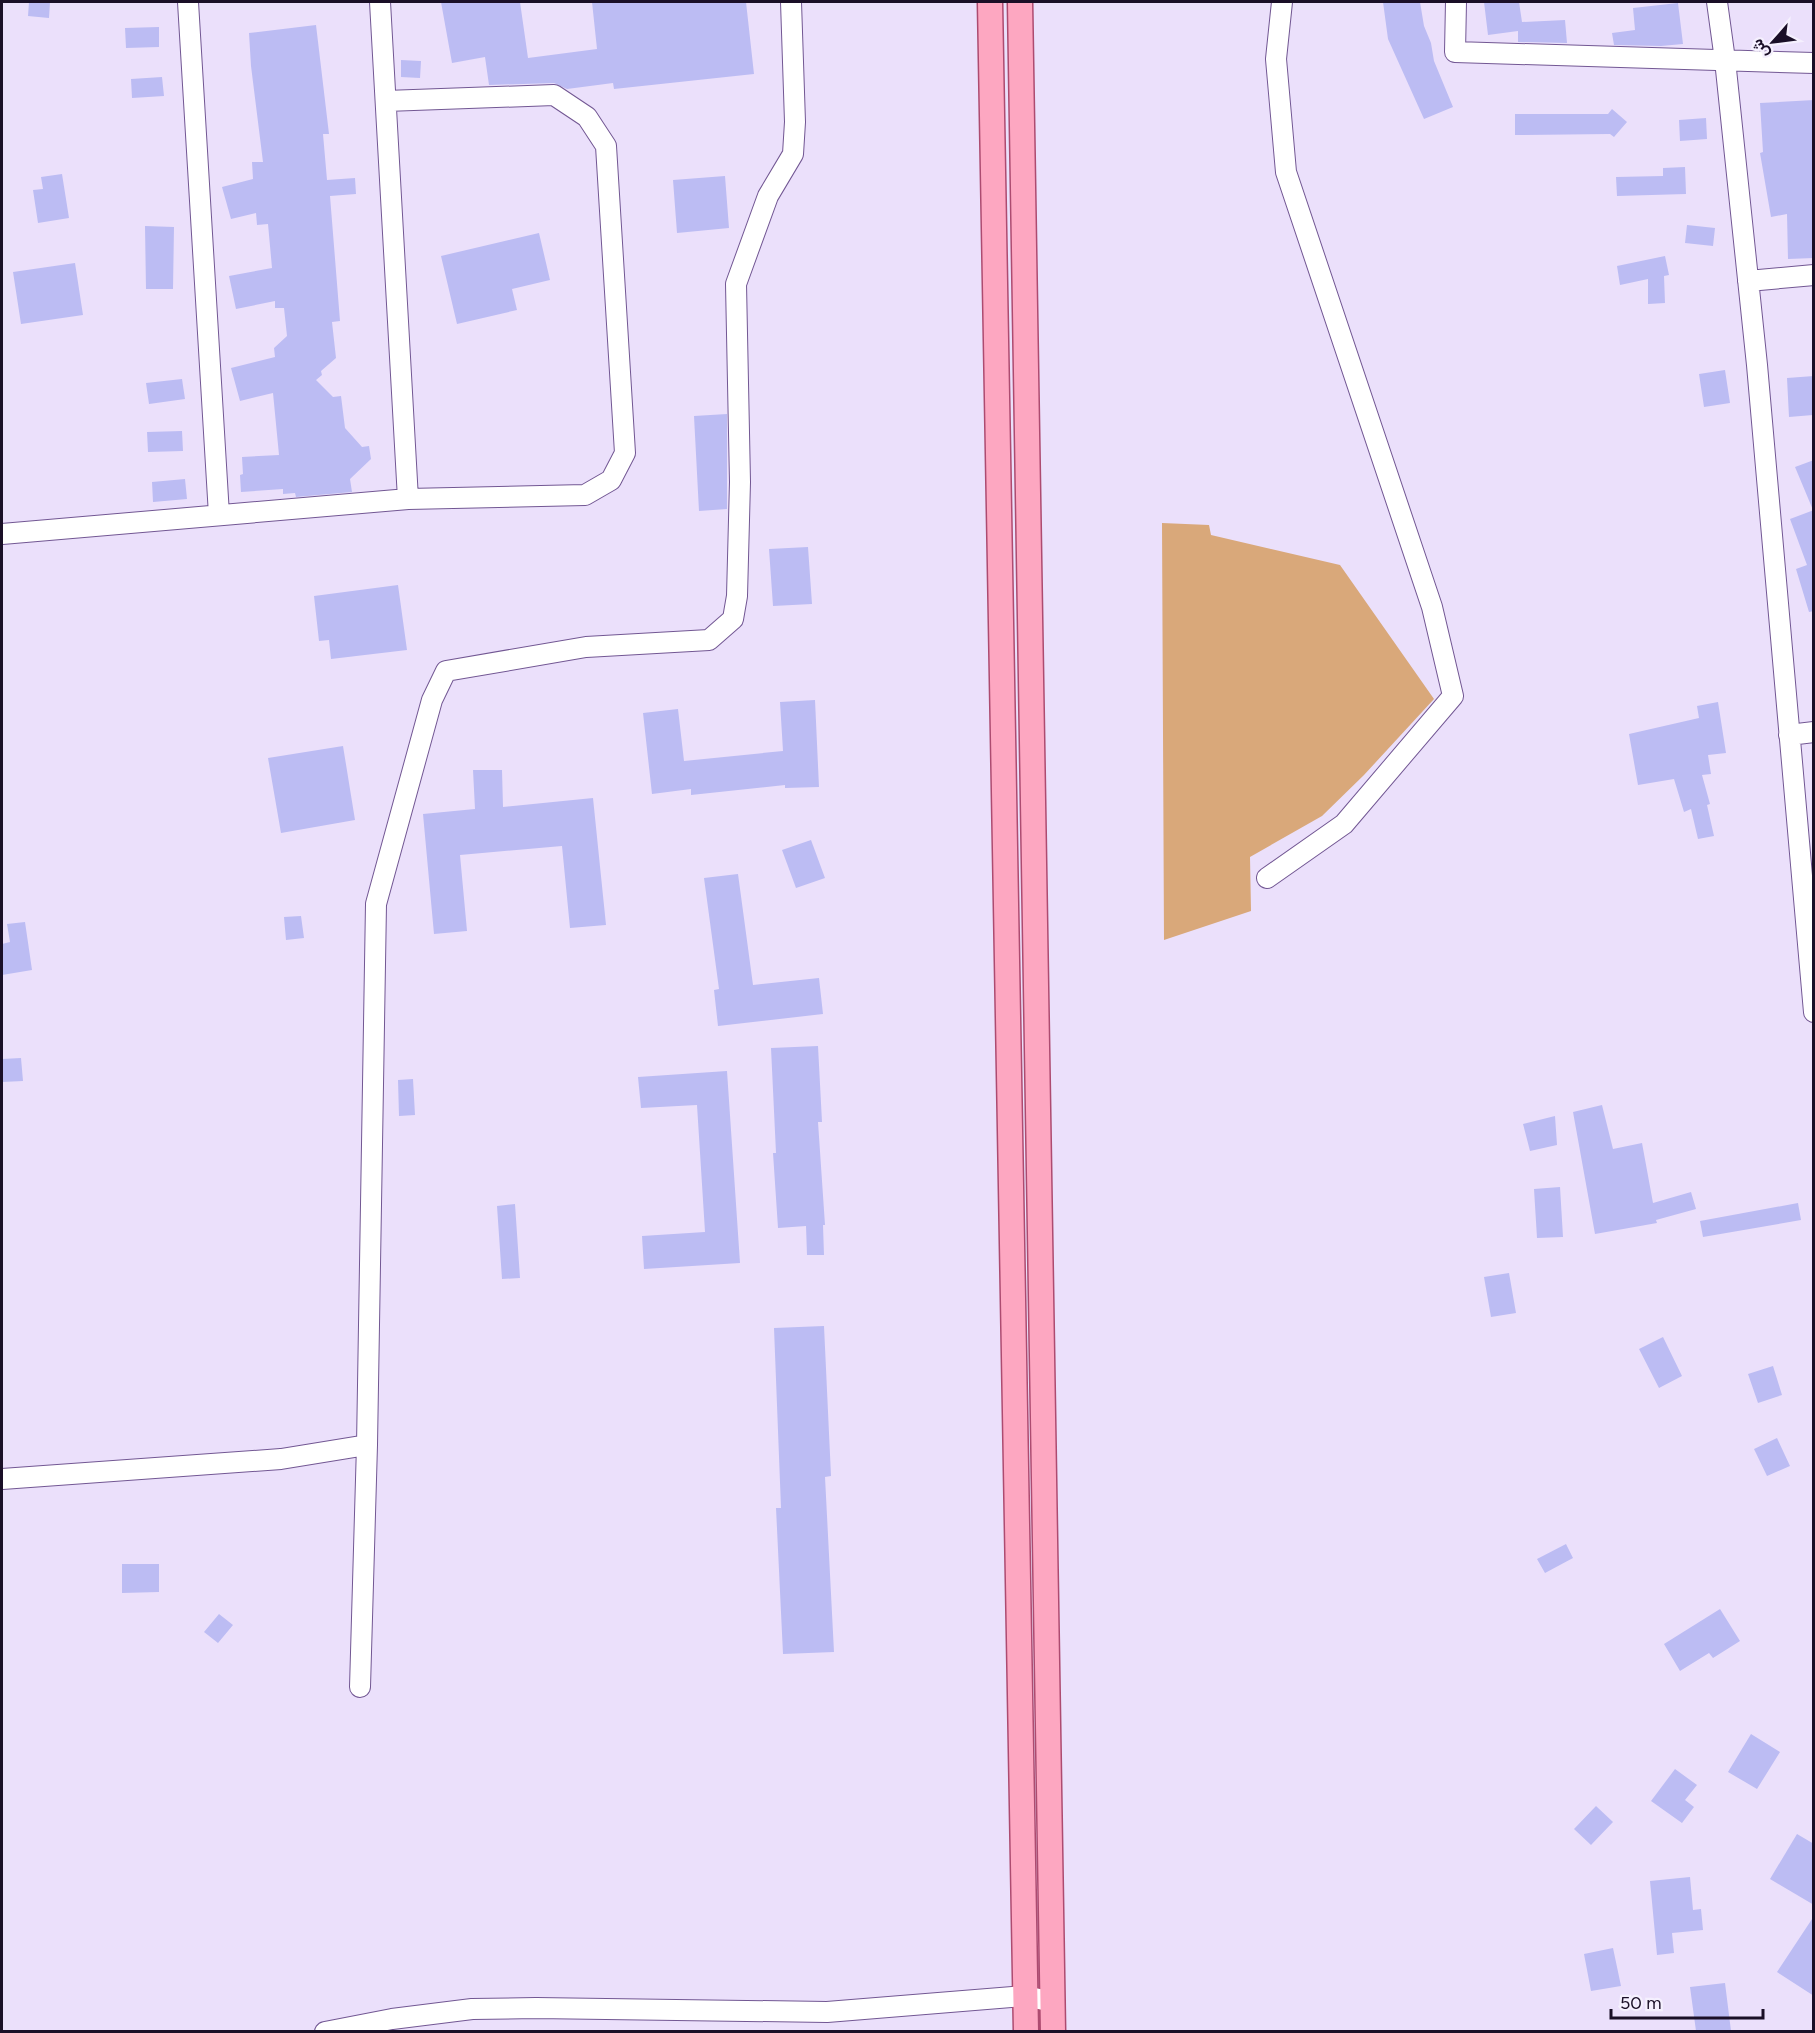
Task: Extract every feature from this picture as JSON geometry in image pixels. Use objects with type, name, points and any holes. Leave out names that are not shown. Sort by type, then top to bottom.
[{"type":"main road","points":[[990,2],[1026,2031]]},
{"type":"main road","points":[[1020,2],[1053,2031]]},
{"type":"street","points":[[188,2],[219,515]]},
{"type":"street","points":[[380,2],[408,499]]},
{"type":"street","points":[[360,1687],[367,1445],[376,904],[432,700],[446,671],[586,647],[710,640],[733,618],[737,596],[740,482],[736,284],[768,196],[793,154],[795,123],[791,2]]},
{"type":"street","points":[[1267,878],[1344,824],[1453,696],[1432,607],[1286,172],[1276,59],[1282,2]]},
{"type":"street","points":[[1456,2],[1455,52],[1814,63]]},
{"type":"street","points":[[1717,2],[1748,281],[1814,1012]]},
{"type":"street","points":[[2,534],[408,499],[585,495],[611,480],[625,453],[606,146],[587,117],[554,95],[386,101]]},
{"type":"street","points":[[1748,281],[1814,275]]},
{"type":"street","points":[[1789,735],[1814,732]]},
{"type":"street","points":[[2,1479],[281,1459],[367,1445]]},
{"type":"street","points":[[325,2031],[392,2019],[472,2010],[536,2008],[827,2012],[1025,1996],[1053,2002]]},
{"type":"shaded area","points":[[1162,523],[1209,525],[1211,535],[1340,565],[1434,699],[1364,775],[1322,816],[1250,857],[1251,911],[1164,940]]},
{"type":"building","points":[[29,2],[50,2],[49,18],[28,16]]},
{"type":"building","points":[[441,2],[520,2],[528,58],[597,49],[592,2],[746,2],[754,74],[614,89],[613,83],[567,89],[554,83],[489,85],[485,57],[452,63]]},
{"type":"building","points":[[1383,2],[1420,2],[1434,61],[1453,107],[1424,119],[1388,39]]},
{"type":"building","points":[[1484,2],[1519,2],[1522,22],[1565,20],[1567,43],[1518,42],[1518,31],[1488,35]]},
{"type":"building","points":[[1678,3],[1683,44],[1614,45],[1612,33],[1635,30],[1633,8]]},
{"type":"building","points":[[316,25],[329,134],[323,134],[327,180],[355,178],[356,194],[330,196],[340,321],[332,322],[336,358],[321,371],[322,375],[316,380],[333,397],[341,396],[345,428],[362,447],[369,446],[371,459],[350,479],[352,492],[296,497],[295,493],[283,494],[283,489],[241,492],[242,457],[279,455],[273,393],[240,401],[231,368],[275,357],[274,348],[287,336],[284,308],[275,308],[275,301],[236,309],[229,276],[272,268],[268,224],[257,225],[256,213],[231,219],[222,187],[253,179],[252,162],[263,162],[249,33]]},
{"type":"building","points":[[159,27],[159,47],[126,48],[125,28]]},
{"type":"building","points":[[401,60],[421,61],[420,78],[401,77]]},
{"type":"building","points":[[162,77],[164,96],[132,98],[131,79]]},
{"type":"building","points":[[1814,100],[1814,258],[1788,259],[1787,214],[1771,217],[1760,153],[1763,152],[1760,103]]},
{"type":"building","points":[[1612,109],[1627,122],[1614,137],[1610,134],[1515,135],[1515,114],[1608,114]]},
{"type":"building","points":[[1706,118],[1707,139],[1680,141],[1679,120]]},
{"type":"building","points":[[1685,167],[1686,194],[1617,196],[1616,177],[1663,176],[1663,168]]},
{"type":"building","points":[[62,174],[69,218],[38,223],[33,190],[43,189],[41,177]]},
{"type":"building","points":[[725,176],[729,228],[677,233],[673,180]]},
{"type":"building","points":[[1687,225],[1715,228],[1713,246],[1685,243]]},
{"type":"building","points":[[145,226],[174,227],[173,289],[146,289]]},
{"type":"building","points":[[539,233],[550,280],[512,289],[517,310],[457,324],[441,256]]},
{"type":"building","points":[[1665,256],[1669,275],[1664,276],[1665,303],[1648,304],[1648,279],[1620,285],[1617,266]]},
{"type":"building","points":[[75,263],[83,315],[21,324],[13,272]]},
{"type":"building","points":[[1725,370],[1730,403],[1704,407],[1699,374]]},
{"type":"building","points":[[1814,376],[1813,415],[1789,417],[1787,378]]},
{"type":"building","points":[[182,379],[185,399],[149,404],[146,383]]},
{"type":"building","points":[[727,414],[727,509],[699,511],[694,416]]},
{"type":"building","points":[[182,431],[183,451],[148,452],[147,432]]},
{"type":"building","points":[[1814,460],[1814,510],[1813,510],[1795,467]]},
{"type":"building","points":[[185,479],[187,499],[153,502],[152,482]]},
{"type":"building","points":[[1814,510],[1814,611],[1809,612],[1796,569],[1807,565],[1790,519]]},
{"type":"building","points":[[808,547],[812,604],[773,606],[769,549]]},
{"type":"building","points":[[398,585],[407,650],[331,659],[329,640],[319,641],[314,596]]},
{"type":"building","points":[[815,700],[819,787],[785,788],[785,785],[691,795],[691,789],[652,794],[643,713],[678,709],[684,761],[783,751],[780,702]]},
{"type":"building","points":[[1718,702],[1726,753],[1708,755],[1711,774],[1702,775],[1710,804],[1707,805],[1714,836],[1698,839],[1691,809],[1684,812],[1674,779],[1638,785],[1629,734],[1699,718],[1697,706]]},
{"type":"building","points":[[343,746],[355,820],[281,833],[268,758]]},
{"type":"building","points":[[473,770],[502,770],[503,807],[593,798],[606,925],[570,928],[562,846],[460,855],[467,931],[434,934],[423,814],[475,809]]},
{"type":"building","points":[[811,840],[825,878],[796,888],[782,850]]},
{"type":"building","points":[[738,874],[753,985],[819,978],[823,1014],[718,1026],[714,990],[719,989],[704,878]]},
{"type":"building","points":[[301,916],[304,938],[286,940],[284,917]]},
{"type":"building","points":[[25,922],[32,970],[2,975],[2,944],[10,942],[7,924]]},
{"type":"building","points":[[818,1046],[822,1122],[818,1122],[825,1225],[823,1225],[824,1255],[807,1255],[806,1226],[778,1228],[773,1153],[776,1153],[771,1048]]},
{"type":"building","points":[[21,1058],[23,1081],[2,1082],[2,1059]]},
{"type":"building","points":[[727,1071],[740,1263],[644,1269],[642,1236],[705,1232],[697,1105],[641,1108],[638,1077]]},
{"type":"building","points":[[413,1079],[415,1115],[399,1116],[398,1080]]},
{"type":"building","points":[[1602,1105],[1613,1149],[1642,1143],[1653,1203],[1691,1192],[1696,1209],[1656,1220],[1657,1223],[1595,1234],[1573,1112]]},
{"type":"building","points":[[1555,1116],[1557,1145],[1530,1151],[1523,1124]]},
{"type":"building","points":[[1560,1187],[1563,1237],[1537,1238],[1534,1189]]},
{"type":"building","points":[[1798,1203],[1801,1220],[1703,1237],[1700,1221]]},
{"type":"building","points":[[515,1204],[520,1278],[502,1279],[497,1206]]},
{"type":"building","points":[[1509,1273],[1516,1313],[1491,1317],[1484,1277]]},
{"type":"building","points":[[824,1326],[831,1476],[825,1477],[834,1652],[783,1654],[776,1508],[781,1508],[774,1328]]},
{"type":"building","points":[[1663,1337],[1682,1376],[1659,1388],[1639,1349]]},
{"type":"building","points":[[1773,1366],[1782,1395],[1758,1403],[1748,1374]]},
{"type":"building","points":[[1777,1438],[1790,1466],[1767,1476],[1754,1449]]},
{"type":"building","points":[[1566,1544],[1573,1558],[1545,1573],[1537,1559]]},
{"type":"building","points":[[122,1564],[159,1564],[159,1592],[122,1593]]},
{"type":"building","points":[[1720,1609],[1740,1641],[1713,1658],[1709,1653],[1680,1671],[1664,1644]]},
{"type":"building","points":[[219,1614],[233,1625],[218,1643],[204,1632]]},
{"type":"building","points":[[1751,1734],[1780,1752],[1757,1789],[1728,1772]]},
{"type":"building","points":[[1675,1769],[1697,1785],[1685,1800],[1694,1807],[1682,1823],[1651,1801]]},
{"type":"building","points":[[1596,1806],[1613,1822],[1591,1845],[1574,1829]]},
{"type":"building","points":[[1797,1834],[1814,1844],[1814,1905],[1770,1879]]},
{"type":"building","points":[[1690,1877],[1693,1910],[1701,1909],[1703,1930],[1672,1933],[1674,1953],[1657,1955],[1650,1881]]},
{"type":"building","points":[[1814,1916],[1814,1996],[1777,1972]]},
{"type":"building","points":[[1613,1948],[1621,1986],[1591,1991],[1584,1954]]},
{"type":"building","points":[[1725,1983],[1731,2031],[1696,2031],[1690,1987]]}]
